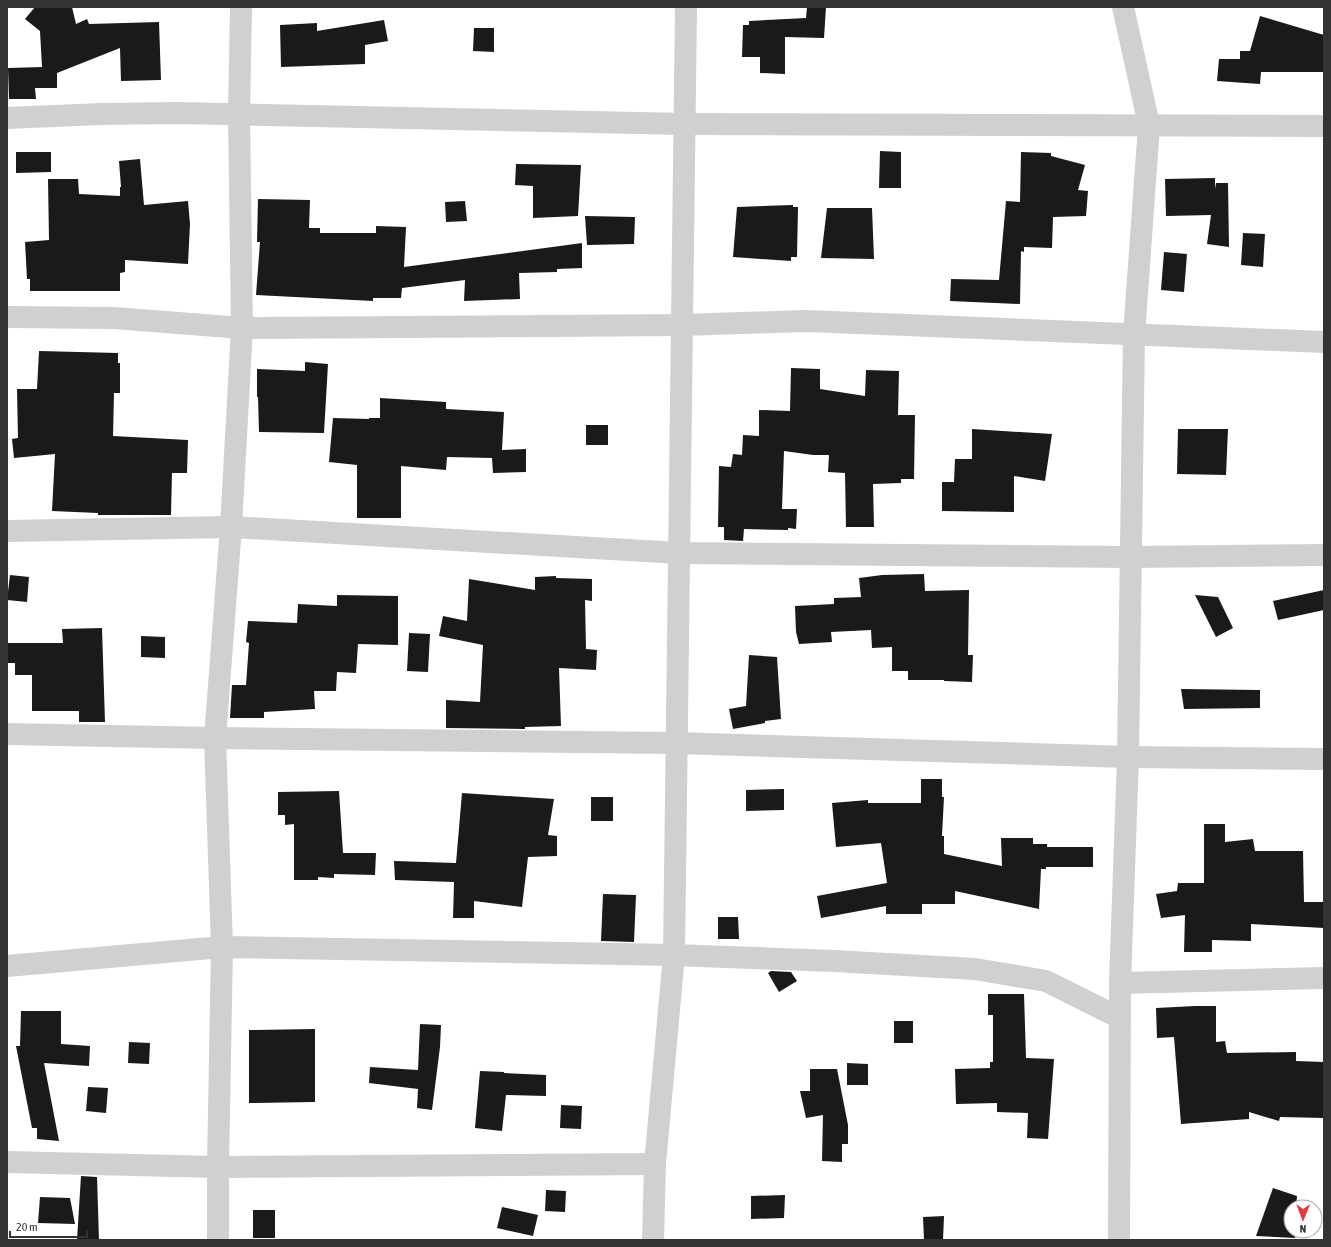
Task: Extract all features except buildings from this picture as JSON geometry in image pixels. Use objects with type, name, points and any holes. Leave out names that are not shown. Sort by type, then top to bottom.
[{"type":"street","points":[[218,1240],[222,947],[215,738],[231,527],[242,328],[239,114],[241,7]]},
{"type":"street","points":[[653,1240],[655,1164],[674,955],[686,7]]},
{"type":"street","points":[[1119,1240],[1120,983],[1128,757],[1134,335],[1149,125],[1123,7]]},
{"type":"street","points":[[7,118],[101,114],[239,114],[685,124],[1324,126]]},
{"type":"street","points":[[7,317],[114,318],[242,328],[682,325],[806,321],[1324,342]]},
{"type":"street","points":[[7,531],[231,527],[679,553],[1131,557],[1324,555]]},
{"type":"street","points":[[7,734],[215,738],[676,743],[1128,757],[1324,759]]},
{"type":"street","points":[[7,966],[222,947],[674,955],[834,961],[975,969],[1046,981],[1120,1018]]},
{"type":"street","points":[[1120,983],[1324,978]]},
{"type":"street","points":[[7,1162],[218,1166],[655,1164]]}]
